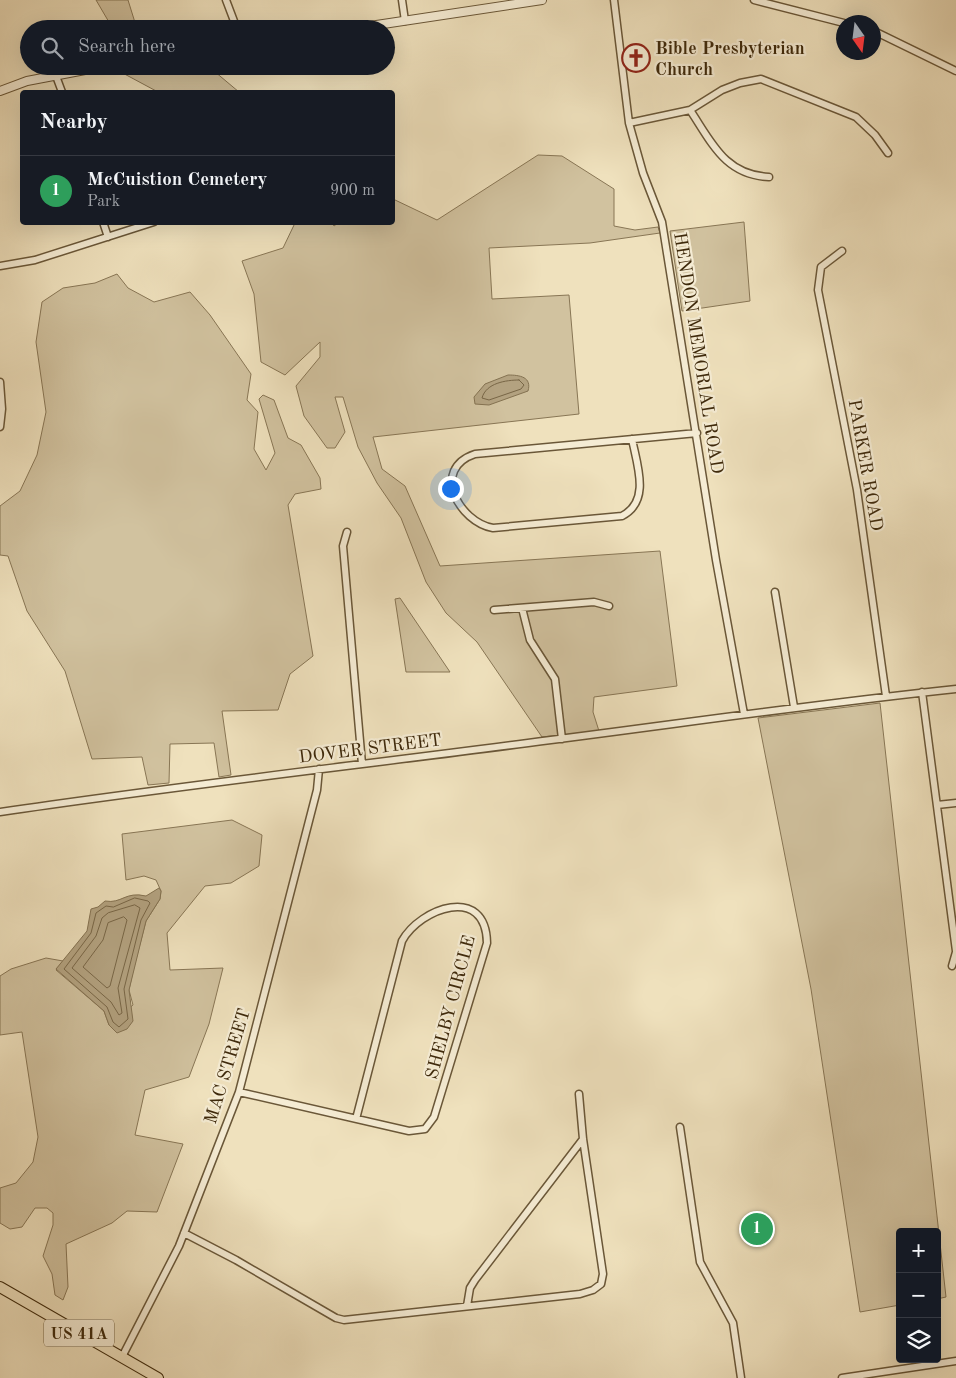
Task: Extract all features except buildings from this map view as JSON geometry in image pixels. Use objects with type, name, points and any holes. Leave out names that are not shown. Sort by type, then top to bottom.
[{"type":"main road","name":"US 41A","points":[[0,1287],[158,1378]]},
{"type":"street","points":[[226,0],[233,20]]},
{"type":"street","points":[[402,0],[405,21]]},
{"type":"street","points":[[395,22],[542,0]]},
{"type":"street","name":"HENDON MEMORIAL ROAD","points":[[614,0],[629,123],[644,173],[662,222],[744,714]]},
{"type":"street","points":[[754,0],[836,21]]},
{"type":"street","points":[[881,34],[956,71]]},
{"type":"street","points":[[0,91],[27,81],[61,75]]},
{"type":"street","points":[[56,76],[61,90]]},
{"type":"street","points":[[629,123],[690,110],[722,90],[740,83],[761,79],[856,117],[875,135],[888,154]]},
{"type":"street","points":[[690,110],[729,165],[755,176],[769,177]]},
{"type":"street","points":[[105,225],[108,237]]},
{"type":"street","points":[[0,266],[35,260],[145,225]]},
{"type":"street","name":"PARKER ROAD","points":[[842,251],[821,267],[818,290],[857,490],[886,696]]},
{"type":"street","points":[[0,382],[2,409],[0,427]]},
{"type":"street","points":[[632,439],[641,490],[636,506],[622,516],[493,528],[481,526],[473,521],[453,492],[454,469],[460,462],[475,454],[632,439],[696,433]]},
{"type":"street","points":[[347,532],[343,546],[362,764]]},
{"type":"street","points":[[775,592],[794,707]]},
{"type":"street","points":[[494,610],[594,602],[609,606]]},
{"type":"street","points":[[522,608],[530,640],[555,679],[562,739]]},
{"type":"street","name":"DOVER STREET","points":[[0,812],[139,792],[562,739],[794,707],[956,689]]},
{"type":"street","points":[[922,692],[956,951],[952,966]]},
{"type":"street","name":"MAC STREET","points":[[122,1357],[184,1233],[239,1092],[317,790],[319,769]]},
{"type":"street","points":[[937,806],[956,803]]},
{"type":"street","name":"SHELBY CIRCLE","points":[[239,1092],[356,1119],[409,1131],[425,1129],[434,1117],[487,943],[483,919],[475,911],[465,906],[454,907],[421,920],[406,933],[402,941],[356,1119]]},
{"type":"street","points":[[184,1233],[344,1320],[580,1294],[593,1290],[602,1284],[602,1274],[583,1139],[579,1094]]},
{"type":"street","points":[[680,1126],[700,1262],[733,1323],[741,1378]]},
{"type":"street","points":[[467,1306],[470,1288],[475,1280],[583,1139]]},
{"type":"street","points":[[842,1378],[875,1376],[956,1361]]},
{"type":"shaded area","points":[[96,0],[128,0],[134,20],[108,20]]},
{"type":"shaded area","points":[[126,75],[219,75],[237,90],[154,90]]},
{"type":"shaded area","points":[[538,155],[562,156],[614,189],[614,226],[635,230],[658,227],[660,233],[590,243],[489,248],[492,299],[569,295],[579,414],[373,437],[382,469],[405,486],[440,566],[660,551],[677,686],[594,697],[593,712],[599,731],[542,737],[477,642],[446,613],[426,582],[401,518],[377,483],[358,447],[343,397],[335,397],[345,432],[335,448],[327,448],[304,416],[296,386],[320,357],[320,342],[285,375],[261,362],[254,294],[242,261],[283,248],[294,225],[395,225],[395,200],[437,220]]},
{"type":"shaded area","points":[[744,222],[750,301],[682,311],[670,231]]},
{"type":"shaded area","points":[[117,274],[128,288],[154,302],[190,292],[210,315],[251,374],[247,400],[258,412],[254,449],[266,470],[275,453],[259,399],[263,395],[274,400],[288,438],[301,445],[320,478],[321,489],[295,494],[288,505],[313,656],[290,674],[278,710],[222,711],[231,775],[219,777],[214,743],[170,744],[169,783],[148,785],[142,757],[92,759],[65,671],[27,611],[8,556],[0,555],[0,506],[20,491],[37,455],[46,412],[36,342],[42,302],[63,288],[95,283]]},
{"type":"shaded area","points":[[400,598],[450,672],[406,672],[395,599]]},
{"type":"shaded area","points":[[880,703],[938,1228],[896,1228],[896,1306],[860,1312],[811,989],[758,718]]},
{"type":"shaded area","points":[[232,820],[262,835],[259,866],[231,883],[205,886],[167,933],[170,970],[223,968],[209,1024],[189,1077],[145,1090],[135,1135],[183,1144],[157,1212],[127,1211],[112,1223],[66,1244],[68,1287],[63,1300],[55,1295],[52,1274],[43,1256],[53,1225],[53,1213],[47,1208],[35,1208],[22,1227],[10,1229],[0,1223],[0,1188],[16,1183],[33,1162],[38,1137],[22,1032],[0,1035],[0,976],[11,969],[46,958],[63,961],[56,970],[104,1011],[109,1025],[133,1005],[129,990],[133,971],[146,921],[160,899],[161,891],[156,880],[144,876],[126,880],[122,834]]},
{"type":"shaded area","points":[[941,1252],[946,1297],[941,1298]]},
{"type":"water","points":[[508,375],[521,376],[527,380],[528,391],[489,405],[475,404],[474,397],[485,384]]},
{"type":"water","points":[[159,888],[161,891],[160,899],[146,921],[129,990],[133,1021],[127,1029],[117,1033],[109,1025],[104,1011],[56,969],[87,931],[91,909],[98,907],[105,901],[116,901],[133,895],[146,896]]},
{"type":"place","name":"Bible Presbyterian Church","points":[[636,58]]},
{"type":"place","name":"McCuistion Cemetery","points":[[757,1229]]}]
